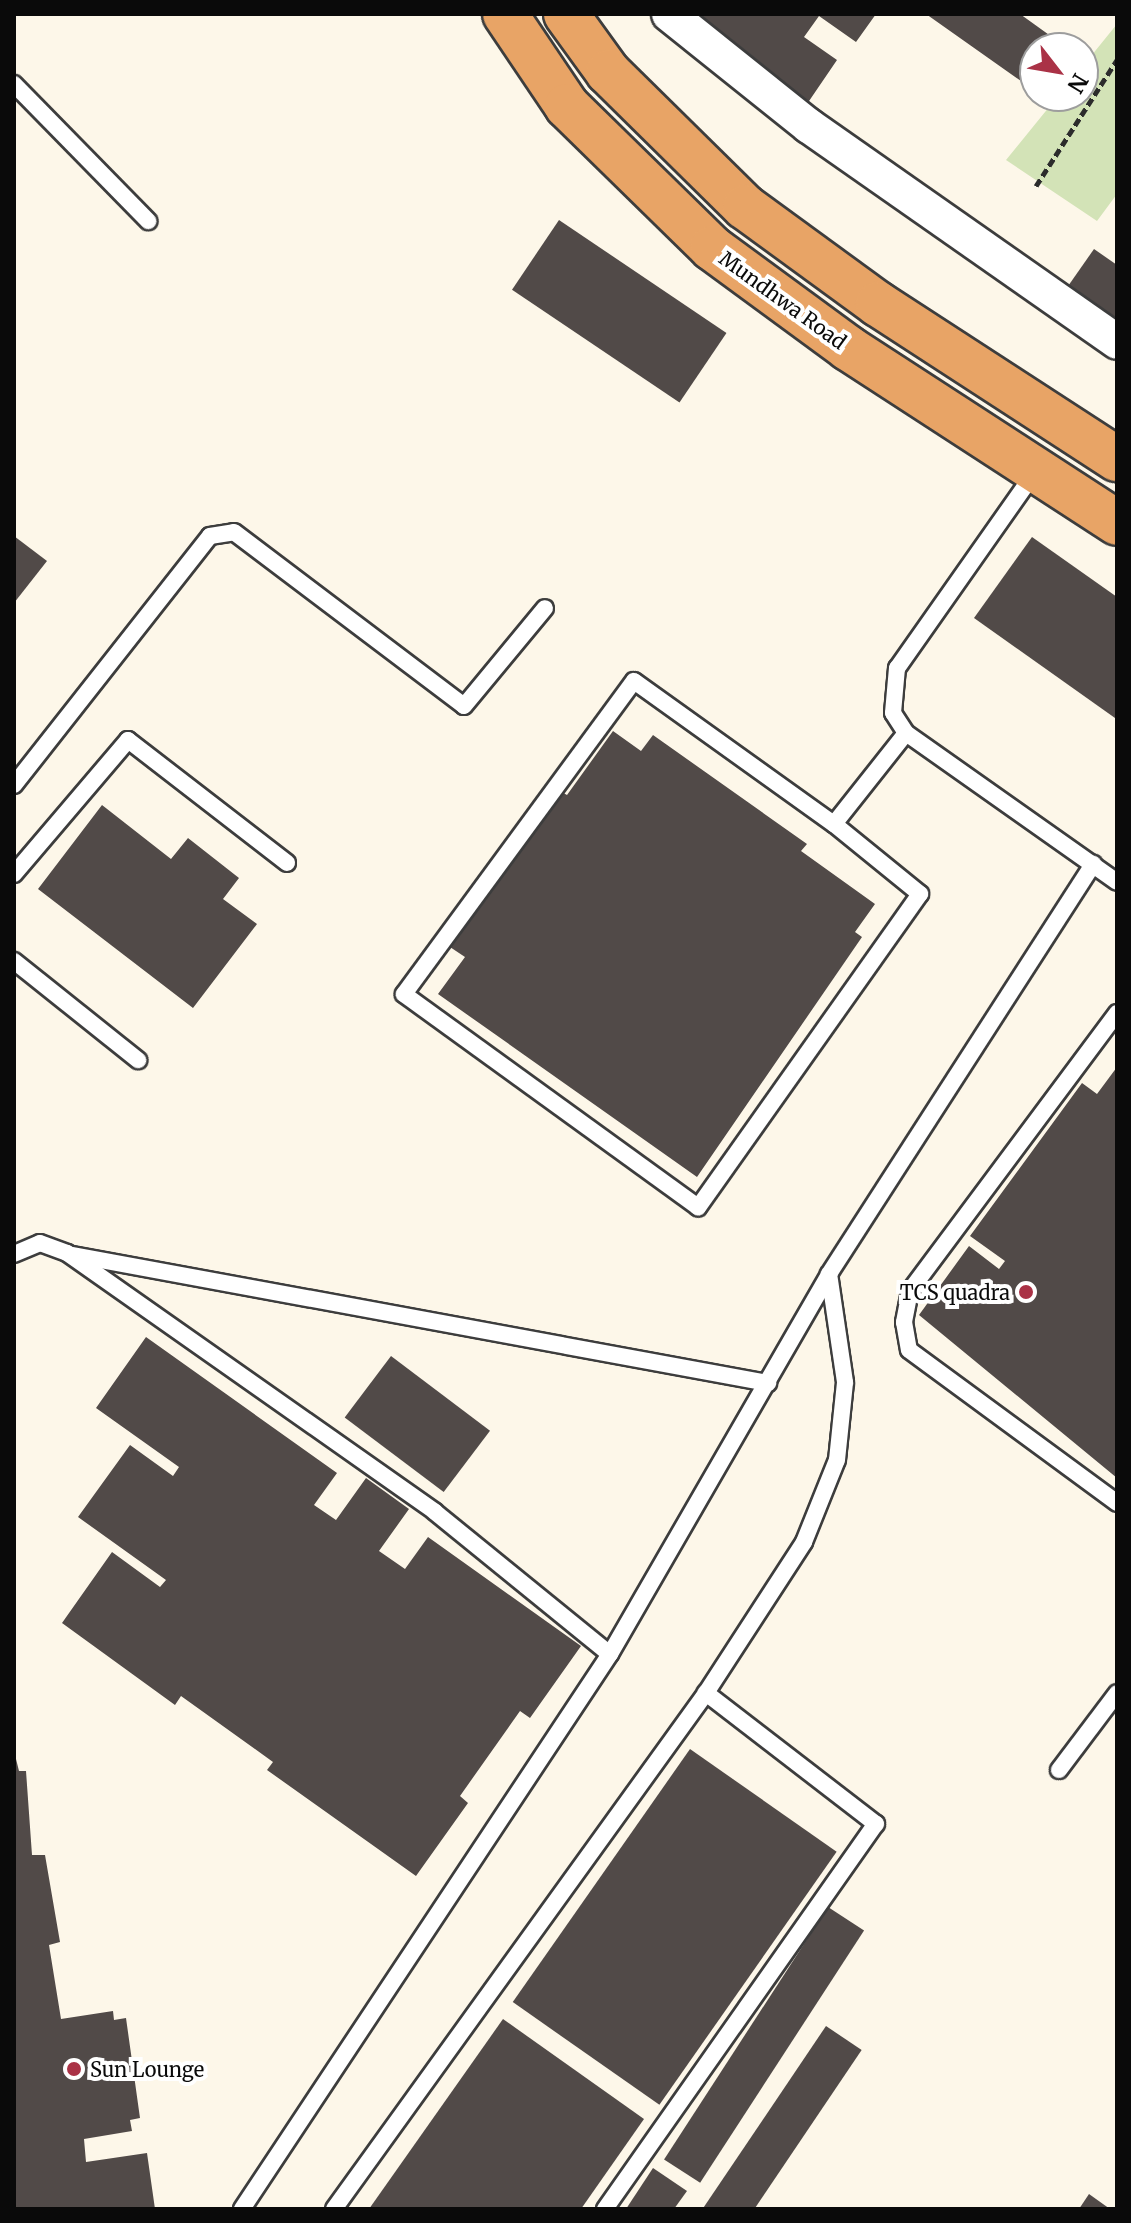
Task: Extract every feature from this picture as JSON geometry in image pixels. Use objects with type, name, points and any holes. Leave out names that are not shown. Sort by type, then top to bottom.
[{"type":"highway","name":"Mundhwa Road","points":[[505,14],[567,106],[712,248],[848,348],[1117,523]]},
{"type":"highway","points":[[566,14],[608,72],[745,207],[878,304],[1117,459]]},
{"type":"street","points":[[669,14],[785,109],[1117,342]]},
{"type":"lane","points":[[14,84],[148,221]]},
{"type":"lane","points":[[1036,471],[897,668],[893,713],[906,733],[1117,882]]},
{"type":"lane","points":[[14,785],[210,536],[234,532],[464,706],[545,608]]},
{"type":"lane","points":[[634,681],[834,824],[920,894],[698,1207],[404,994],[634,681]]},
{"type":"lane","points":[[834,824],[906,733]]},
{"type":"lane","points":[[14,874],[128,740],[287,863]]},
{"type":"lane","points":[[242,2209],[610,1654],[829,1274],[1093,864]]},
{"type":"lane","points":[[14,961],[138,1060]]},
{"type":"lane","points":[[1114,1024],[910,1291],[904,1322],[909,1350],[1117,1503]]},
{"type":"lane","points":[[14,1254],[40,1243],[67,1253],[768,1383]]},
{"type":"lane","points":[[67,1253],[435,1512],[610,1654]]},
{"type":"lane","points":[[334,2209],[706,1693],[804,1542],[837,1460],[845,1382],[829,1274]]},
{"type":"lane","points":[[605,2209],[876,1824],[706,1693]]},
{"type":"lane","points":[[1059,1770],[1117,1693]]},
{"type":"path","points":[[1036,186],[1117,60]]},
{"type":"green space","points":[[1117,24],[1117,194],[1097,221],[1006,160],[1045,112],[1099,112],[1099,46]]},
{"type":"building","points":[[688,14],[876,14],[856,42],[819,16],[804,37],[837,60],[807,104]]},
{"type":"building","points":[[926,14],[1020,14],[1045,32],[1019,32],[1019,80]]},
{"type":"building","points":[[559,220],[726,333],[679,403],[512,290]]},
{"type":"building","points":[[1094,249],[1117,265],[1117,324],[1066,289]]},
{"type":"building","points":[[14,536],[47,561],[14,603]]},
{"type":"building","points":[[1032,537],[1117,597],[1115,718],[974,618]]},
{"type":"building","points":[[613,731],[641,751],[653,735],[807,844],[801,851],[875,904],[855,932],[862,937],[697,1177],[438,994],[465,957],[450,947],[560,791],[567,795]]},
{"type":"building","points":[[102,805],[171,859],[188,838],[239,878],[223,899],[257,924],[193,1008],[38,889]]},
{"type":"building","name":"TCS quadra","points":[[1117,1067],[1117,1478],[919,1315],[969,1246],[999,1269],[1005,1261],[970,1236],[1082,1083],[1097,1094]]},
{"type":"building","points":[[146,1337],[337,1473],[314,1505],[336,1520],[366,1478],[409,1509],[379,1551],[405,1569],[428,1537],[581,1646],[530,1718],[520,1711],[460,1796],[468,1803],[416,1876],[267,1770],[273,1762],[181,1696],[175,1705],[62,1623],[112,1552],[160,1587],[166,1580],[78,1517],[130,1445],[173,1476],[179,1467],[96,1408]]},
{"type":"building","points":[[391,1356],[490,1431],[444,1492],[345,1417]]},
{"type":"building","points":[[690,1749],[837,1852],[659,2105],[513,2002]]},
{"type":"building","name":"Sun Lounge","points":[[14,1751],[19,1771],[26,1771],[32,1855],[45,1855],[60,1942],[49,1945],[61,2019],[113,2011],[114,2020],[126,2018],[140,2118],[130,2120],[132,2131],[84,2139],[86,2162],[147,2153],[155,2209],[14,2209]]},
{"type":"building","points":[[828,1907],[864,1930],[700,2183],[664,2159]]},
{"type":"building","points":[[503,2019],[644,2119],[581,2209],[369,2209]]},
{"type":"building","points":[[826,2026],[862,2050],[754,2209],[704,2208]]},
{"type":"building","points":[[653,2168],[687,2191],[674,2209],[626,2209]]},
{"type":"building","points":[[1089,2194],[1110,2209],[1079,2209]]},
{"type":"place","name":"TCS quadra","points":[[1026,1292]]},
{"type":"place","name":"Sun Lounge","points":[[74,2069]]}]
